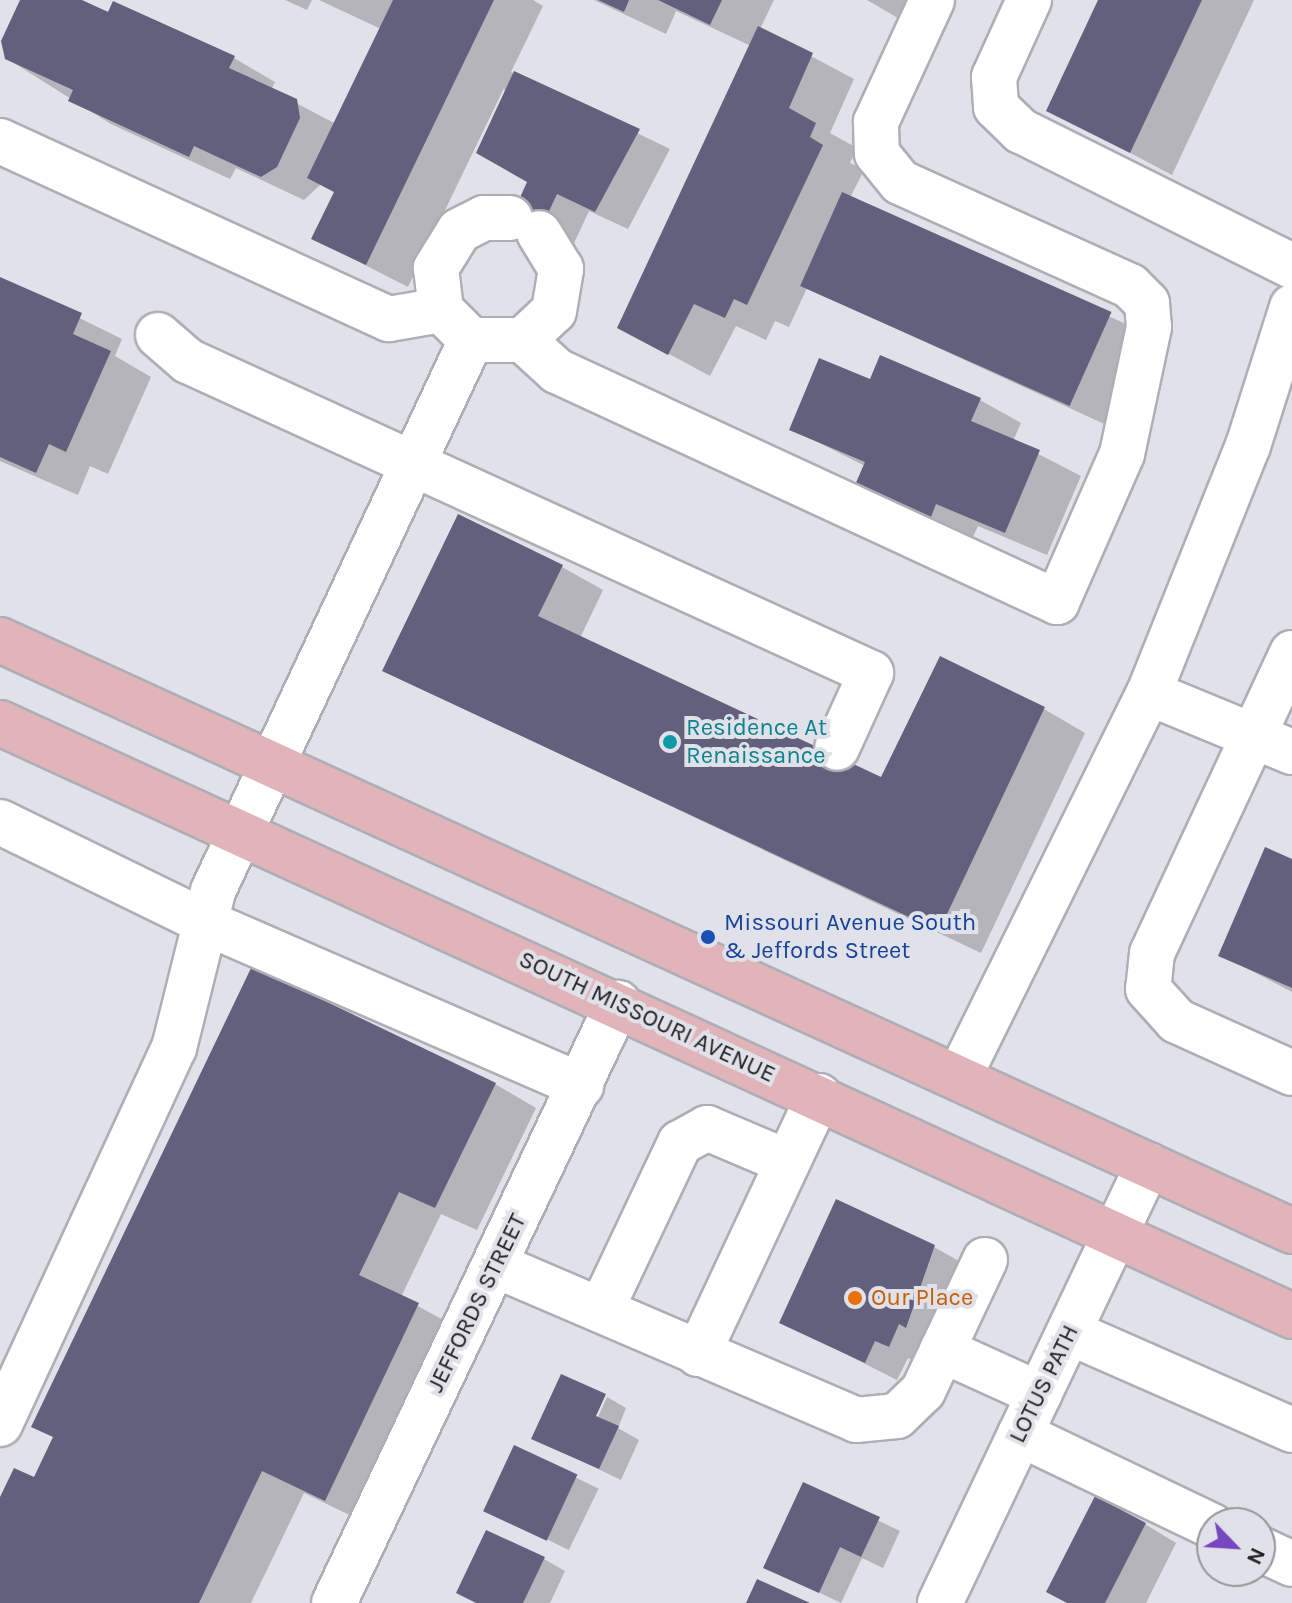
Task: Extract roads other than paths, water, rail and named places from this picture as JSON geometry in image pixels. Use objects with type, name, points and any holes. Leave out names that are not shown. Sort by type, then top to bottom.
[{"type":"main road","points":[[0,640],[1292,1231]]},
{"type":"main road","name":"SOUTH MISSOURI AVENUE","points":[[0,723],[618,1003],[1292,1316]]},
{"type":"street","points":[[0,141],[389,319],[456,325],[523,340],[557,371],[1057,602],[1122,454],[1149,327],[1147,303],[1130,286],[900,182],[877,154],[876,122],[932,0]]},
{"type":"street","points":[[1029,0],[994,77],[996,107],[1021,131],[1292,266]]},
{"type":"street","points":[[0,1424],[174,1048],[207,923],[240,832],[414,462],[456,325],[435,278],[444,248],[484,218],[525,225],[561,269],[561,291],[541,328],[523,340]]},
{"type":"street","points":[[959,1077],[1149,693],[1248,446],[1292,307]]},
{"type":"street","points":[[158,335],[188,361],[871,673],[837,748]]},
{"type":"street","points":[[1292,653],[1273,743],[1152,953],[1148,989],[1177,1021],[1292,1073]]},
{"type":"street","points":[[1149,693],[1273,743]]},
{"type":"street","points":[[0,822],[207,923],[581,1086]]},
{"type":"street","name":"JEFFORDS STREET","points":[[334,1603],[618,1003]]},
{"type":"street","points":[[698,1354],[819,1096]]},
{"type":"street","points":[[601,1310],[680,1143],[707,1128],[787,1162]]},
{"type":"street","name":"LOTUS PATH","points":[[940,1603],[1148,1165]]},
{"type":"street","points":[[495,1265],[856,1420],[897,1416],[923,1391],[985,1260]]},
{"type":"street","points":[[1069,1332],[1292,1430]]},
{"type":"street","points":[[942,1350],[1039,1394]]},
{"type":"street","points":[[1020,1434],[1196,1518]]},
{"type":"place","name":"Residence At Renaissance","points":[[670,742]]},
{"type":"place","name":"Missouri Avenue South & Jeffords Street","points":[[708,937]]},
{"type":"place","name":"Our Place","points":[[855,1298]]}]
